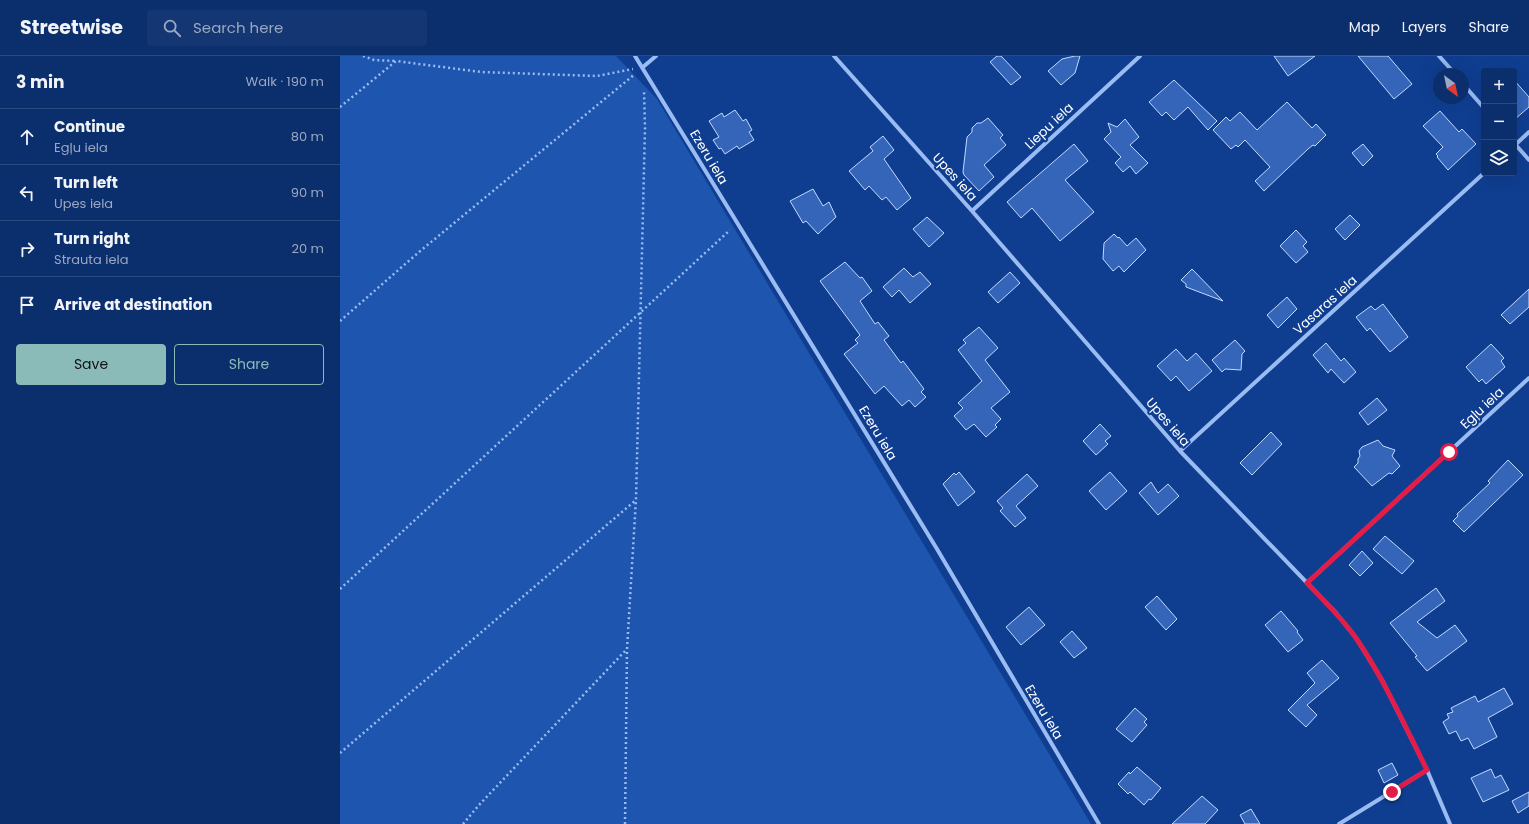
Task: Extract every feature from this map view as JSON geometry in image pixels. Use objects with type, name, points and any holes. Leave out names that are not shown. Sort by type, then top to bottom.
[{"type":"street","name":"Ezeru iela","points":[[635,56],[937,550],[1099,824]]},
{"type":"street","points":[[643,67],[656,56]]},
{"type":"street","name":"Upes iela","points":[[834,56],[972,211],[1180,451],[1336,613],[1356,638],[1382,680],[1427,770],[1450,824]]},
{"type":"street","name":"Liepu iela","points":[[972,211],[1140,56]]},
{"type":"street","points":[[1439,56],[1450,68]]},
{"type":"street","points":[[1469,91],[1481,105]]},
{"type":"street","points":[[1517,142],[1529,132]]},
{"type":"street","points":[[1517,146],[1529,160]]},
{"type":"street","name":"Vasaras iela","points":[[1180,451],[1481,176]]},
{"type":"street","name":"Egļu iela","points":[[1307,583],[1529,378]]},
{"type":"street","points":[[1339,824],[1427,770]]},
{"type":"path","points":[[363,56],[374,60],[396,61],[481,72],[596,76],[643,67]]},
{"type":"path","points":[[392,56],[396,61]]},
{"type":"path","points":[[340,107],[396,61]]},
{"type":"path","points":[[625,824],[627,649],[636,500],[645,128],[643,67]]},
{"type":"path","points":[[340,321],[419,252],[643,67]]},
{"type":"path","points":[[340,589],[738,223]]},
{"type":"path","points":[[340,753],[636,500]]},
{"type":"path","points":[[463,824],[479,805],[627,649]]},
{"type":"shaded area","points":[[340,56],[616,56],[657,99],[1091,824],[340,824]]},
{"type":"building","points":[[997,56],[1001,56],[1021,77],[1011,85],[990,62]]},
{"type":"building","points":[[1080,56],[1075,73],[1061,85],[1048,71],[1062,59]]},
{"type":"building","points":[[1274,56],[1315,56],[1288,76]]},
{"type":"building","points":[[1358,56],[1388,56],[1412,84],[1394,99]]},
{"type":"building","points":[[1174,80],[1217,121],[1208,130],[1188,107],[1174,120],[1166,112],[1162,116],[1149,102]]},
{"type":"building","points":[[1517,83],[1529,97],[1529,107],[1517,117]]},
{"type":"building","points":[[1287,102],[1312,128],[1316,124],[1326,135],[1315,146],[1313,145],[1308,149],[1264,191],[1255,181],[1270,167],[1245,140],[1238,147],[1236,145],[1231,149],[1213,130],[1226,117],[1230,121],[1240,112],[1257,130]]},
{"type":"building","points":[[735,110],[743,121],[746,119],[752,130],[749,132],[754,140],[739,149],[737,146],[725,154],[721,148],[719,149],[713,140],[719,137],[709,121],[722,113],[724,117]]},
{"type":"building","points":[[1440,111],[1459,132],[1462,129],[1476,144],[1448,170],[1436,154],[1443,147],[1423,126]]},
{"type":"building","points":[[988,118],[1003,135],[1000,138],[1006,145],[984,165],[994,177],[979,191],[963,172],[967,137],[977,123],[981,123]]},
{"type":"building","points":[[1125,119],[1139,137],[1130,145],[1148,163],[1136,174],[1130,166],[1123,172],[1115,163],[1121,157],[1104,139],[1111,132],[1108,123],[1117,127]]},
{"type":"building","points":[[883,136],[894,150],[884,159],[911,198],[897,210],[886,197],[882,200],[869,186],[865,190],[849,171],[873,151],[870,147]]},
{"type":"building","points":[[1074,144],[1088,161],[1065,180],[1094,212],[1060,241],[1032,208],[1021,218],[1007,202]]},
{"type":"building","points":[[1363,144],[1373,156],[1363,166],[1352,153]]},
{"type":"building","points":[[813,189],[823,206],[829,202],[836,217],[818,234],[806,221],[803,223],[790,201]]},
{"type":"building","points":[[1350,215],[1360,225],[1345,240],[1335,229]]},
{"type":"building","points":[[927,217],[944,233],[929,247],[913,229]]},
{"type":"building","points":[[1296,230],[1307,242],[1303,246],[1308,252],[1296,263],[1280,246]]},
{"type":"building","points":[[1114,234],[1127,246],[1136,238],[1146,250],[1124,272],[1119,266],[1113,271],[1103,259],[1104,243]]},
{"type":"building","points":[[845,262],[860,278],[862,277],[872,291],[860,301],[875,324],[878,322],[889,336],[884,340],[901,363],[903,361],[924,389],[921,392],[926,397],[915,407],[909,400],[902,406],[884,386],[875,394],[844,354],[858,343],[855,340],[860,335],[820,281]]},
{"type":"building","points":[[904,268],[913,277],[920,272],[931,284],[910,303],[899,290],[892,297],[883,287]]},
{"type":"building","points":[[1192,269],[1223,301],[1186,287],[1186,284],[1181,280]]},
{"type":"building","points":[[1010,272],[1020,283],[998,303],[988,292]]},
{"type":"building","points":[[1529,289],[1529,307],[1510,324],[1501,315]]},
{"type":"building","points":[[1287,297],[1297,309],[1278,328],[1267,315]]},
{"type":"building","points":[[1383,304],[1408,337],[1390,352],[1370,328],[1367,331],[1356,317],[1371,306],[1375,310]]},
{"type":"building","points":[[979,327],[998,348],[985,360],[1010,392],[991,408],[1001,419],[995,425],[997,427],[986,437],[974,424],[966,430],[954,416],[963,408],[958,403],[982,381],[958,350],[966,343],[963,340]]},
{"type":"building","points":[[1235,340],[1245,351],[1242,354],[1241,370],[1225,369],[1222,372],[1212,360]]},
{"type":"building","points":[[1326,343],[1341,361],[1344,358],[1356,372],[1344,383],[1331,369],[1328,373],[1313,355]]},
{"type":"building","points":[[1491,344],[1504,358],[1501,361],[1505,367],[1486,384],[1482,379],[1479,382],[1466,367]]},
{"type":"building","points":[[1176,349],[1187,361],[1196,353],[1212,371],[1189,391],[1176,376],[1171,381],[1157,366]]},
{"type":"building","points":[[1377,398],[1387,410],[1368,425],[1359,413]]},
{"type":"building","points":[[1100,424],[1111,436],[1105,441],[1108,444],[1096,455],[1083,441]]},
{"type":"building","points":[[1271,432],[1282,444],[1252,475],[1240,463]]},
{"type":"building","points":[[1378,440],[1383,446],[1395,450],[1392,456],[1400,466],[1392,474],[1389,473],[1372,486],[1354,467],[1358,463],[1360,456],[1359,451],[1362,447]]},
{"type":"building","points":[[1508,460],[1523,475],[1464,532],[1453,521],[1458,516],[1457,514],[1490,483],[1488,481]]},
{"type":"building","points":[[959,472],[975,492],[958,506],[943,484],[954,473],[956,475]]},
{"type":"building","points":[[1110,472],[1127,491],[1106,510],[1089,491]]},
{"type":"building","points":[[1027,474],[1038,486],[1016,506],[1026,518],[1015,527],[1000,511],[1003,508],[997,501]]},
{"type":"building","points":[[1151,482],[1158,493],[1168,484],[1179,496],[1158,515],[1139,493]]},
{"type":"building","points":[[1385,536],[1414,561],[1402,574],[1373,549]]},
{"type":"building","points":[[1362,551],[1373,563],[1360,576],[1349,565]]},
{"type":"building","points":[[1436,588],[1445,601],[1417,622],[1437,638],[1455,625],[1467,641],[1427,671],[1415,657],[1417,656],[1390,623]]},
{"type":"building","points":[[1157,596],[1177,619],[1166,630],[1145,607]]},
{"type":"building","points":[[1029,607],[1045,625],[1021,645],[1006,627]]},
{"type":"building","points":[[1281,611],[1298,631],[1297,632],[1303,640],[1288,652],[1265,625]]},
{"type":"building","points":[[1072,631],[1087,648],[1074,658],[1060,642]]},
{"type":"building","points":[[1322,660],[1339,678],[1307,705],[1317,715],[1306,727],[1288,710],[1315,683],[1307,673]]},
{"type":"building","points":[[1504,688],[1513,704],[1488,718],[1497,737],[1474,749],[1468,738],[1461,741],[1456,731],[1449,734],[1443,722],[1449,718],[1447,714],[1453,712],[1451,708],[1475,696],[1478,702]]},
{"type":"building","points":[[1135,708],[1147,719],[1144,722],[1147,725],[1132,742],[1116,729]]},
{"type":"building","points":[[1392,763],[1398,775],[1384,783],[1378,770]]},
{"type":"building","points":[[1137,767],[1161,788],[1151,800],[1149,799],[1144,805],[1130,792],[1128,794],[1118,784],[1129,772],[1130,774]]},
{"type":"building","points":[[1491,769],[1495,778],[1501,775],[1509,790],[1483,802],[1471,778]]},
{"type":"building","points":[[1529,792],[1529,806],[1518,813],[1512,801]]},
{"type":"building","points":[[1202,796],[1218,810],[1205,824],[1172,824]]},
{"type":"building","points":[[1251,809],[1260,824],[1245,824],[1240,815]]},
{"type":"route","points":[[1392,792],[1427,770],[1382,680],[1356,638],[1336,613],[1307,583],[1449,452]]}]
